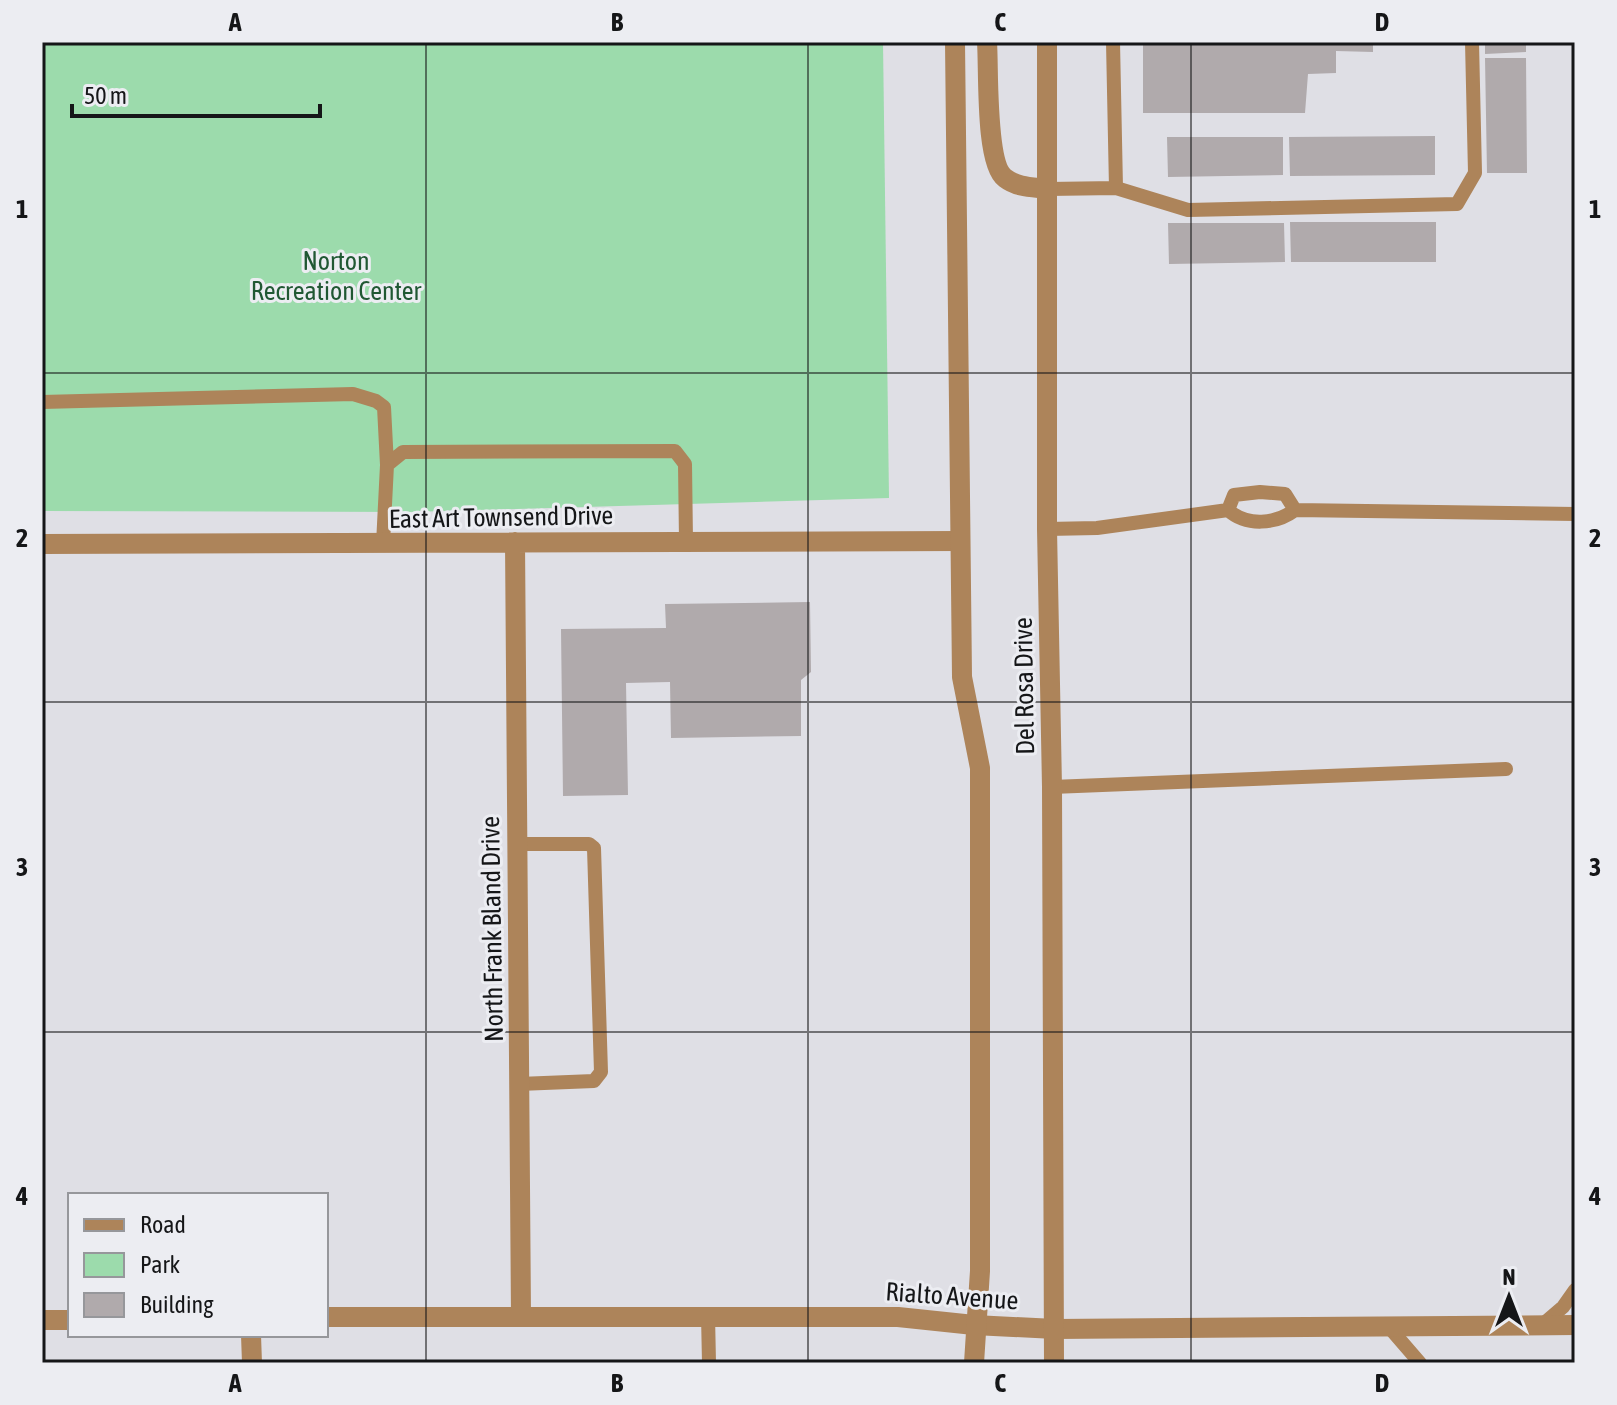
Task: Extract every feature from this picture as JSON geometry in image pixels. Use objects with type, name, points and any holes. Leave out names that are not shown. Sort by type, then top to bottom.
[{"type":"street","name":"Del Rosa Drive","points":[[955,42],[962,677],[980,768],[980,1271],[974,1325],[974,1363]]},
{"type":"street","points":[[987,42],[993,159],[1002,177],[1020,186],[1048,189]]},
{"type":"street","name":"Del Rosa Drive","points":[[1047,42],[1047,529],[1052,787],[1054,1363]]},
{"type":"street","name":"East Art Townsend Drive","points":[[42,544],[960,541]]},
{"type":"street","name":"North Frank Bland Drive","points":[[515,542],[521,1316]]},
{"type":"street","name":"Rialto Avenue","points":[[328,1317],[898,1317],[1055,1329],[1575,1325]]},
{"type":"street","points":[[42,1320],[68,1320]]},
{"type":"street","points":[[251,1337],[252,1363]]},
{"type":"lane","points":[[1113,42],[1116,188]]},
{"type":"lane","points":[[1048,189],[1116,188],[1188,210],[1457,204],[1475,173],[1472,42]]},
{"type":"lane","points":[[42,402],[353,394],[376,401],[384,407],[387,465],[383,544]]},
{"type":"lane","points":[[387,465],[403,452],[675,451],[685,464],[686,541]]},
{"type":"lane","points":[[1228,510],[1234,495],[1260,492],[1285,494],[1295,510]]},
{"type":"lane","points":[[1047,529],[1097,528],[1228,510],[1241,521],[1281,520],[1295,510],[1575,514]]},
{"type":"lane","points":[[1052,787],[1506,769]]},
{"type":"lane","points":[[517,844],[589,844],[594,848],[601,1072],[594,1081],[519,1084]]},
{"type":"lane","points":[[1542,1325],[1563,1307],[1575,1290]]},
{"type":"lane","points":[[708,1315],[709,1363]]},
{"type":"lane","points":[[1388,1326],[1420,1363]]},
{"type":"green space","name":"Norton Recreation Center","points":[[42,42],[883,42],[889,498],[410,512],[42,511]]},
{"type":"building","points":[[1143,42],[1373,42],[1373,52],[1336,51],[1336,73],[1308,74],[1305,113],[1143,113]]},
{"type":"building","points":[[1485,42],[1526,42],[1526,52],[1485,54]]},
{"type":"building","points":[[1485,58],[1526,58],[1527,173],[1487,173]]},
{"type":"building","points":[[1435,136],[1435,175],[1290,176],[1289,137]]},
{"type":"building","points":[[1167,137],[1283,137],[1283,175],[1168,177]]},
{"type":"building","points":[[1290,222],[1436,222],[1436,262],[1291,262]]},
{"type":"building","points":[[1168,223],[1284,223],[1285,262],[1169,264]]},
{"type":"building","points":[[810,602],[811,672],[801,680],[801,736],[671,738],[670,682],[626,683],[628,795],[563,796],[561,629],[666,628],[665,604]]}]
